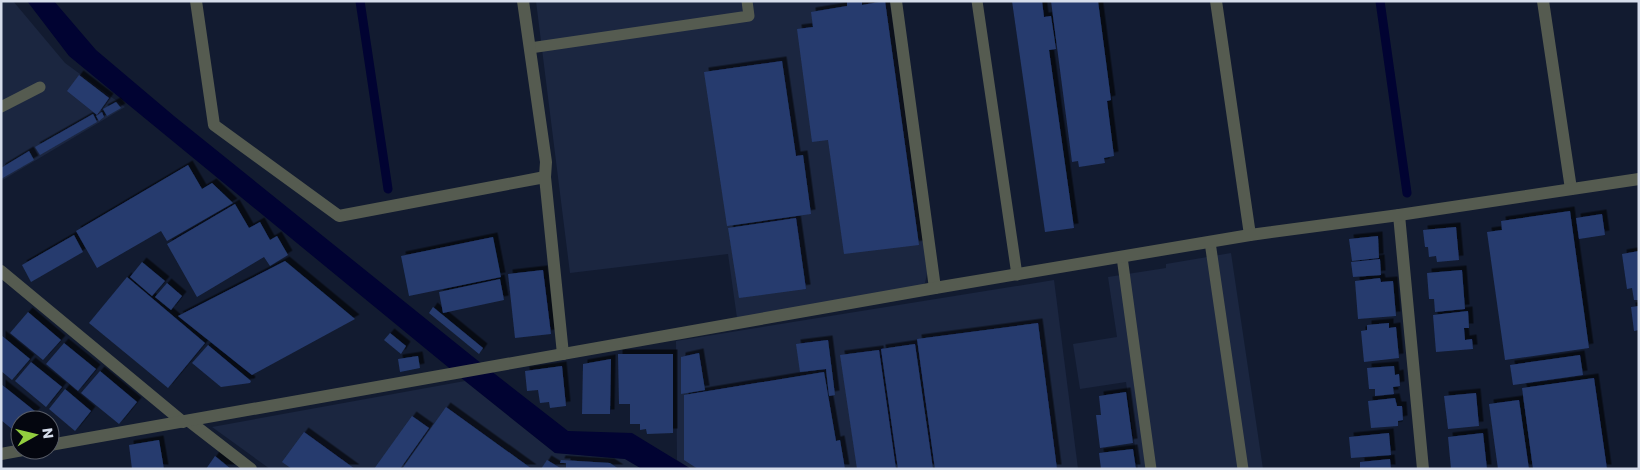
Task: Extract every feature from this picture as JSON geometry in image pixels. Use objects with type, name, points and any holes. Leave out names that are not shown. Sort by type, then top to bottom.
[{"type":"street","points":[[196,1],[214,125],[338,216],[545,177]]},
{"type":"street","points":[[523,1],[546,162],[545,177],[564,354]]},
{"type":"street","points":[[896,1],[935,288]]},
{"type":"street","points":[[1216,1],[1250,235]]},
{"type":"street","points":[[1544,1],[1571,189]]},
{"type":"street","points":[[60,443],[935,288],[1250,235],[1639,179]]},
{"type":"street","points":[[1399,215],[1423,469]]},
{"type":"street","points":[[1,271],[186,421],[251,469]]},
{"type":"lane","points":[[530,48],[749,16],[747,1]]},
{"type":"lane","points":[[977,1],[1017,274]]},
{"type":"lane","points":[[1,107],[40,86]]},
{"type":"lane","points":[[1210,242],[1243,469]]},
{"type":"lane","points":[[1122,257],[1151,469]]},
{"type":"shaded area","points":[[1,1],[13,1],[65,63],[125,107],[1,181]]},
{"type":"shaded area","points":[[27,1],[54,1],[96,50],[174,116],[568,431],[632,433],[691,469],[642,469],[625,459],[555,453],[69,56]]},
{"type":"shaded area","points":[[536,1],[892,1],[928,269],[925,283],[918,288],[737,318],[728,254],[570,273]]},
{"type":"shaded area","points":[[1231,253],[1263,469],[1138,469],[1126,382],[1080,389],[1073,344],[1117,337],[1108,277],[1166,268],[1166,264]]},
{"type":"shaded area","points":[[1054,280],[1078,469],[691,469],[677,460],[676,341]]},
{"type":"shaded area","points":[[465,381],[555,453],[625,459],[642,469],[270,469],[212,427]]},
{"type":"building","points":[[847,1],[862,1],[862,5],[885,1],[919,245],[844,254],[828,140],[812,142],[797,29],[813,27],[811,12],[847,6]]},
{"type":"building","points":[[1012,1],[1042,1],[1044,17],[1051,16],[1056,49],[1049,50],[1074,228],[1045,232]]},
{"type":"building","points":[[1051,1],[1098,1],[1111,100],[1107,101],[1114,156],[1104,158],[1105,163],[1079,167],[1078,161],[1072,162]]},
{"type":"building","points":[[782,61],[796,156],[803,155],[811,214],[727,226],[704,72]]},
{"type":"building","points":[[79,75],[109,98],[97,115],[67,91]]},
{"type":"building","points":[[116,102],[121,108],[107,116],[103,109]]},
{"type":"building","points":[[102,112],[104,117],[99,121],[96,116]]},
{"type":"building","points":[[93,114],[97,122],[40,155],[35,147]]},
{"type":"building","points":[[29,151],[34,160],[1,179],[1,168]]},
{"type":"building","points":[[188,165],[202,189],[212,183],[233,203],[167,241],[161,231],[97,268],[76,231]]},
{"type":"building","points":[[235,204],[249,228],[260,222],[270,240],[277,236],[288,255],[270,266],[264,257],[197,297],[167,244]]},
{"type":"building","points":[[1570,211],[1589,348],[1505,360],[1487,232],[1502,230],[1501,221]]},
{"type":"building","points":[[1602,214],[1605,235],[1579,239],[1576,218]]},
{"type":"building","points":[[796,218],[806,289],[739,298],[728,228]]},
{"type":"building","points":[[1456,227],[1459,260],[1437,262],[1436,256],[1429,257],[1428,247],[1425,247],[1423,230]]},
{"type":"building","points":[[74,235],[83,252],[31,282],[22,265]]},
{"type":"building","points":[[1378,236],[1379,258],[1352,261],[1349,239]]},
{"type":"building","points":[[493,237],[501,277],[409,296],[401,256]]},
{"type":"building","points":[[1639,251],[1639,300],[1634,300],[1632,288],[1627,289],[1622,254]]},
{"type":"building","points":[[1380,259],[1381,275],[1353,277],[1351,262]]},
{"type":"building","points":[[285,261],[355,319],[252,375],[178,316]]},
{"type":"building","points":[[142,262],[165,281],[152,296],[130,277]]},
{"type":"building","points":[[543,270],[551,334],[515,338],[508,274]]},
{"type":"building","points":[[1462,270],[1465,309],[1435,312],[1434,299],[1429,299],[1427,273]]},
{"type":"building","points":[[127,277],[205,343],[168,388],[89,323]]},
{"type":"building","points":[[1380,278],[1381,282],[1393,281],[1396,316],[1358,319],[1355,281]]},
{"type":"building","points":[[500,279],[504,300],[443,313],[439,292]]},
{"type":"building","points":[[167,283],[182,296],[171,310],[155,297]]},
{"type":"building","points":[[1639,306],[1639,330],[1634,331],[1631,307]]},
{"type":"building","points":[[433,307],[483,348],[479,354],[429,313]]},
{"type":"building","points":[[1468,311],[1469,328],[1464,328],[1465,340],[1472,339],[1473,349],[1436,352],[1433,315]]},
{"type":"building","points":[[28,312],[61,340],[43,360],[10,333]]},
{"type":"building","points":[[1038,323],[1057,469],[935,469],[917,339]]},
{"type":"building","points":[[1389,323],[1389,328],[1396,327],[1399,358],[1364,362],[1361,331],[1367,330],[1367,325]]},
{"type":"building","points":[[390,333],[406,346],[401,354],[384,340]]},
{"type":"building","points":[[1,335],[30,359],[12,380],[1,371]]},
{"type":"building","points":[[828,340],[835,395],[829,396],[826,369],[800,372],[796,344]]},
{"type":"building","points":[[64,343],[96,369],[78,391],[46,364]]},
{"type":"building","points":[[915,344],[933,469],[898,469],[881,349]]},
{"type":"building","points":[[208,345],[251,381],[250,383],[221,387],[192,363]]},
{"type":"building","points":[[879,350],[896,469],[857,469],[840,355]]},
{"type":"building","points":[[699,353],[705,390],[681,394],[681,357]]},
{"type":"building","points":[[618,354],[673,354],[673,433],[647,434],[646,429],[640,430],[640,424],[630,424],[630,404],[619,404]]},
{"type":"building","points":[[1580,355],[1583,375],[1513,385],[1510,365]]},
{"type":"building","points":[[418,356],[420,368],[400,372],[398,359]]},
{"type":"building","points":[[611,359],[610,414],[582,414],[583,364]]},
{"type":"building","points":[[31,362],[62,387],[46,407],[15,381]]},
{"type":"building","points":[[562,366],[566,406],[550,408],[549,402],[540,403],[538,390],[527,391],[525,371]]},
{"type":"building","points":[[1394,366],[1395,375],[1399,374],[1400,386],[1393,387],[1394,394],[1375,396],[1375,389],[1369,389],[1367,368]]},
{"type":"building","points":[[100,371],[137,402],[119,424],[81,393]]},
{"type":"building","points":[[824,372],[836,441],[840,440],[845,469],[698,469],[684,460],[684,395]]},
{"type":"building","points":[[1594,378],[1607,469],[1533,469],[1522,388]]},
{"type":"building","points":[[1,384],[34,410],[10,410],[10,427],[1,420]]},
{"type":"building","points":[[65,389],[91,411],[75,431],[60,418],[60,410],[49,409]]},
{"type":"building","points":[[1126,392],[1133,443],[1100,448],[1096,415],[1101,415],[1099,396]]},
{"type":"building","points":[[1476,393],[1479,426],[1448,429],[1444,396]]},
{"type":"building","points":[[1395,398],[1397,406],[1402,406],[1403,420],[1398,421],[1398,426],[1371,428],[1368,401]]},
{"type":"building","points":[[1519,400],[1529,469],[1498,469],[1489,404]]},
{"type":"building","points":[[446,407],[532,469],[402,469]]},
{"type":"building","points":[[412,416],[429,428],[400,469],[374,469]]},
{"type":"building","points":[[304,432],[355,469],[292,469],[282,462]]},
{"type":"building","points":[[1389,433],[1391,455],[1351,458],[1349,437]]},
{"type":"building","points":[[1483,433],[1487,469],[1451,469],[1448,437]]},
{"type":"building","points":[[159,440],[164,469],[132,469],[129,445]]},
{"type":"building","points":[[1133,449],[1136,469],[1101,469],[1099,453]]},
{"type":"building","points":[[215,456],[231,469],[206,469]]},
{"type":"building","points":[[1390,459],[1391,469],[1360,469],[1360,462]]},
{"type":"building","points":[[547,460],[562,469],[541,469]]},
{"type":"building","points":[[561,460],[610,463],[619,469],[566,469],[566,463],[560,463]]},
{"type":"waterway","points":[[360,1],[388,189]]},
{"type":"waterway","points":[[1380,1],[1407,193]]}]
